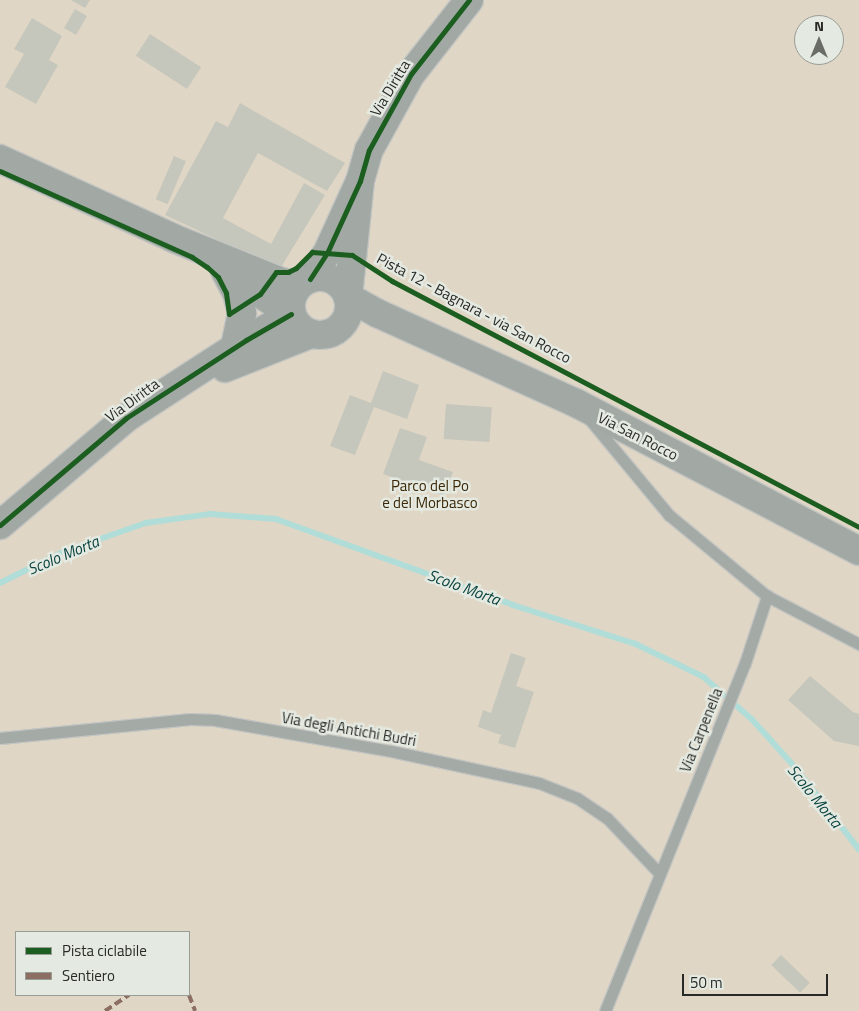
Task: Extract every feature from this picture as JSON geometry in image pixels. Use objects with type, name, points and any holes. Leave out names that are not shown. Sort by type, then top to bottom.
[{"type":"main road","name":"Via Diritta","points":[[305,282],[322,263],[360,181],[369,150],[411,74],[469,0]]},
{"type":"main road","points":[[0,158],[173,238],[282,282],[305,282],[320,277],[337,282],[347,309],[339,328],[330,334],[311,334],[302,330],[291,314],[173,238]]},
{"type":"main road","name":"Via Diritta","points":[[347,309],[360,181]]},
{"type":"main road","points":[[227,272],[237,294],[242,313],[235,347]]},
{"type":"main road","points":[[291,314],[291,299],[305,282]]},
{"type":"main road","name":"Via San Rocco","points":[[347,309],[413,329],[576,403],[859,551]]},
{"type":"main road","name":"Via Diritta","points":[[0,525],[126,418],[159,394],[291,314]]},
{"type":"main road","name":"Via Diritta","points":[[159,394],[311,334]]},
{"type":"lane","points":[[576,403],[669,515],[766,596],[859,644]]},
{"type":"lane","name":"Via Carpenella","points":[[605,1011],[726,706],[745,663],[766,596]]},
{"type":"lane","name":"Via degli Antichi Budri","points":[[0,738],[190,719],[215,720],[391,751],[539,783],[577,798],[607,818],[660,874]]},
{"type":"green space","name":"Parco del Po e del Morbasco","points":[[0,0],[859,0],[859,1011],[0,1011]]},
{"type":"building","points":[[71,0],[90,0],[85,8]]},
{"type":"building","points":[[75,9],[87,16],[76,35],[64,28]]},
{"type":"building","points":[[32,18],[62,36],[49,60],[58,65],[36,104],[5,87],[24,54],[14,49]]},
{"type":"building","points":[[150,34],[201,67],[187,89],[136,56]]},
{"type":"building","points":[[240,103],[345,163],[327,191],[258,153],[223,218],[271,244],[304,183],[325,195],[280,269],[165,215],[216,121],[228,127]]},
{"type":"building","points":[[174,156],[186,161],[168,204],[156,199]]},
{"type":"building","points":[[383,371],[419,385],[407,419],[374,407],[355,455],[330,446],[350,395],[371,403]]},
{"type":"building","points":[[446,404],[492,407],[489,442],[444,439]]},
{"type":"building","points":[[400,428],[427,437],[419,460],[453,472],[444,496],[383,474]]},
{"type":"building","points":[[511,653],[526,658],[516,686],[534,692],[515,748],[498,743],[501,735],[478,727],[483,710],[491,713]]},
{"type":"building","points":[[810,676],[853,712],[859,714],[859,746],[834,741],[788,700]]},
{"type":"building","points":[[781,955],[810,983],[800,993],[771,965]]},
{"type":"waterway","name":"Scolo Morta","points":[[0,583],[63,552],[146,523],[210,514],[276,519],[513,605],[636,644],[704,677],[752,719],[796,768],[859,849]]},
{"type":"marked path","points":[[105,1011],[128,996]]},
{"type":"marked path","points":[[189,996],[195,1011]]},
{"type":"cycle path","points":[[310,279],[327,253],[360,181],[369,150],[411,74],[469,0]]},
{"type":"cycle path","name":"Pista 12 - Bagnara - via San Rocco","points":[[0,171],[192,257],[218,277],[226,293],[229,314],[260,294],[276,272],[288,272],[296,268],[312,252],[352,255],[392,281],[859,527]]},
{"type":"cycle path","points":[[0,525],[126,418],[246,340],[291,314]]}]
